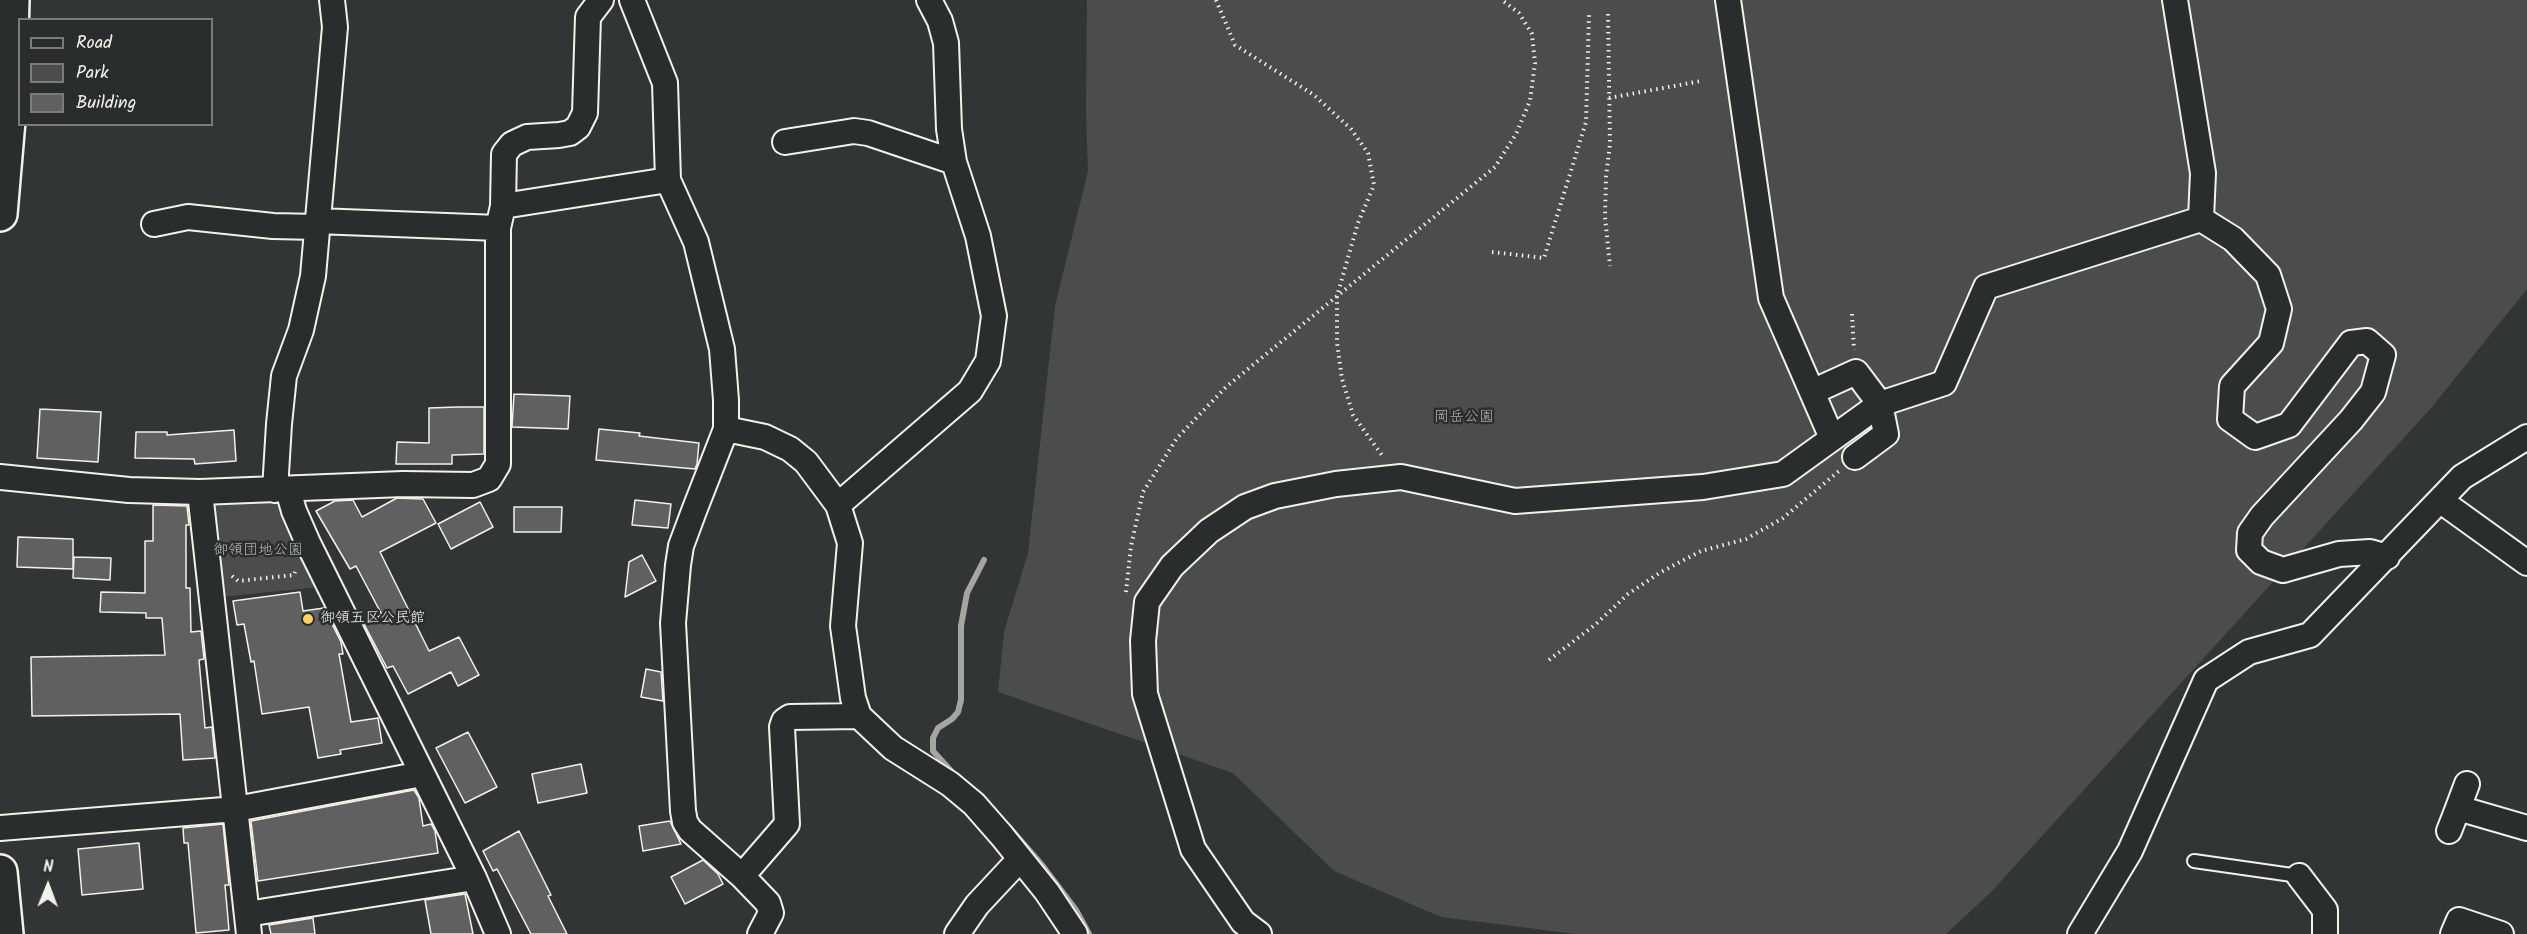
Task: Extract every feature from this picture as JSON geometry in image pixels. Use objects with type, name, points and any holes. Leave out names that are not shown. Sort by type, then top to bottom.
[{"type":"main road","points":[[0,214],[9,110],[12,0]]},
{"type":"main road","points":[[0,872],[6,934]]},
{"type":"street","points":[[332,0],[335,27],[310,298],[302,330],[284,376],[279,423],[282,490],[474,878],[498,934]]},
{"type":"street","points":[[0,477],[129,490],[200,492],[403,484],[473,485],[489,479],[498,464],[500,217],[504,154],[512,144],[527,137],[570,133],[578,127],[585,113],[588,17],[601,0]]},
{"type":"street","points":[[632,0],[665,83],[668,180],[696,242],[722,349],[726,429],[681,546],[673,624],[685,822],[690,830],[742,876],[768,903],[771,913],[760,934]]},
{"type":"street","points":[[838,504],[970,391],[988,361],[994,316],[978,236],[954,162],[947,106],[946,43],[940,21],[929,0]]},
{"type":"street","points":[[1728,0],[1771,298],[1832,438]]},
{"type":"street","points":[[2175,0],[2203,173],[2201,219]]},
{"type":"street","points":[[785,142],[854,131],[954,162]]},
{"type":"street","points":[[154,224],[188,217],[273,226],[500,217],[668,180]]},
{"type":"street","points":[[1259,934],[1243,921],[1193,849],[1145,694],[1143,641],[1147,602],[1172,566],[1209,531],[1245,507],[1275,496],[1336,484],[1401,477],[1515,501],[1703,487],[1783,474],[1880,404],[1944,383],[1986,287],[2201,219],[2233,239],[2268,275],[2279,309],[2271,343],[2232,386],[2230,419],[2255,437],[2289,425],[2350,343],[2367,341],[2383,355],[2373,392],[2351,420],[2262,516],[2250,533],[2249,550],[2261,562],[2283,570],[2339,554],[2370,552],[2387,557]]},
{"type":"street","points":[[1812,392],[1856,372],[1880,404],[1886,434],[1855,457]]},
{"type":"street","points":[[726,429],[765,436],[790,449],[806,462],[838,504],[850,543],[843,626],[853,698],[860,716],[893,748],[950,784],[974,804],[1020,859],[1075,934]]},
{"type":"street","points":[[2080,934],[2130,851],[2205,680],[2249,652],[2310,635],[2462,477],[2527,437]]},
{"type":"street","points":[[200,492],[248,924],[474,878]]},
{"type":"street","points":[[2440,501],[2527,563]]},
{"type":"street","points":[[742,876],[787,824],[782,727],[784,722],[790,717],[860,716]]},
{"type":"street","points":[[0,828],[236,809],[422,774]]},
{"type":"street","points":[[2449,831],[2467,784]]},
{"type":"street","points":[[2458,808],[2527,828]]},
{"type":"street","points":[[957,934],[977,905],[1020,859]]},
{"type":"street","points":[[2299,876],[2325,910],[2325,934]]},
{"type":"street","points":[[2453,934],[2459,920],[2501,934]]},
{"type":"lane","points":[[2193,861],[2299,876]]},
{"type":"path","points":[[1216,0],[1235,45],[1314,95],[1351,129],[1368,153],[1374,185],[1358,224],[1337,296],[1338,352],[1342,379],[1353,415],[1374,447],[1401,477]]},
{"type":"path","points":[[1125,598],[1131,546],[1143,492],[1177,438],[1226,387],[1495,167],[1516,134],[1530,101],[1535,63],[1532,34],[1519,13],[1502,0]]},
{"type":"path","points":[[1608,14],[1610,144],[1605,217],[1610,266]]},
{"type":"path","points":[[1492,252],[1544,258],[1586,122],[1589,15]]},
{"type":"path","points":[[1609,98],[1701,81]]},
{"type":"path","points":[[1852,314],[1856,372]]},
{"type":"path","points":[[1549,660],[1596,624],[1628,594],[1661,572],[1701,551],[1746,539],[1783,518],[1855,457]]},
{"type":"path","points":[[207,557],[228,556],[232,576],[238,581],[294,575],[295,562]]},
{"type":"green space","name":"岡岳公園","points":[[1087,0],[2527,0],[2527,289],[2432,407],[1992,891],[1946,934],[1576,934],[1441,917],[1334,871],[1233,773],[998,692],[1004,632],[1028,553],[1055,306],[1088,171]]},
{"type":"green space","name":"御領団地公園","points":[[280,499],[319,587],[222,597],[209,501]]},
{"type":"building","points":[[514,394],[570,396],[568,429],[512,427]]},
{"type":"building","points":[[484,407],[484,454],[452,455],[452,464],[396,464],[397,442],[429,443],[429,408]]},
{"type":"building","points":[[40,409],[101,412],[98,462],[37,458]]},
{"type":"building","points":[[599,429],[699,443],[697,464],[695,469],[596,460]]},
{"type":"building","points":[[234,430],[236,461],[195,464],[194,459],[135,458],[136,432],[167,432],[167,435]]},
{"type":"building","points":[[397,498],[423,499],[436,523],[380,552],[429,651],[459,637],[479,675],[458,686],[451,672],[408,694],[393,666],[387,668],[364,624],[382,615],[356,566],[350,569],[316,511],[335,501],[353,500],[362,517]]},
{"type":"building","points":[[635,500],[671,504],[668,528],[632,525]]},
{"type":"building","points":[[480,502],[493,527],[451,549],[438,524]]},
{"type":"building","points":[[153,505],[187,506],[189,525],[186,525],[186,588],[190,588],[191,632],[201,631],[204,659],[199,660],[205,728],[212,727],[215,758],[183,760],[180,714],[32,716],[31,657],[165,655],[162,618],[146,618],[146,613],[100,612],[101,592],[145,593],[145,541],[153,541]]},
{"type":"building","points":[[514,507],[562,507],[561,532],[514,532]]},
{"type":"building","points":[[18,537],[73,539],[73,569],[17,567]]},
{"type":"building","points":[[642,555],[656,581],[625,597],[629,562]]},
{"type":"building","points":[[74,557],[111,558],[110,580],[73,578]]},
{"type":"building","points":[[300,592],[303,611],[324,608],[341,642],[343,654],[339,654],[351,722],[378,718],[382,743],[340,750],[341,754],[318,758],[309,707],[262,714],[254,661],[251,662],[244,624],[237,625],[233,601]]},
{"type":"building","points":[[646,669],[661,672],[663,701],[641,697]]},
{"type":"building","points":[[468,732],[497,787],[465,803],[436,748]]},
{"type":"building","points":[[581,764],[587,793],[538,803],[532,774]]},
{"type":"building","points":[[414,790],[419,798],[423,826],[431,824],[435,831],[438,853],[258,881],[251,821]]},
{"type":"building","points":[[670,821],[681,844],[643,851],[639,826]]},
{"type":"building","points":[[223,824],[229,885],[225,885],[229,930],[196,933],[188,843],[184,843],[183,828]]},
{"type":"building","points":[[519,831],[551,895],[548,896],[567,934],[531,934],[497,869],[493,871],[483,851]]},
{"type":"building","points":[[139,843],[143,889],[82,895],[78,849]]},
{"type":"building","points":[[703,860],[718,874],[723,884],[685,904],[671,877]]},
{"type":"building","points":[[465,894],[473,934],[431,934],[425,900]]},
{"type":"building","points":[[313,918],[315,934],[271,934],[269,925]]},
{"type":"waterway","points":[[953,773],[933,751],[933,738],[938,728],[958,712],[961,700],[961,626],[967,593],[984,560]]},
{"type":"waterway","points":[[1008,826],[1042,865],[1076,910],[1089,934]]},
{"type":"place","name":"御領五区公民館","points":[[308,619]]}]
